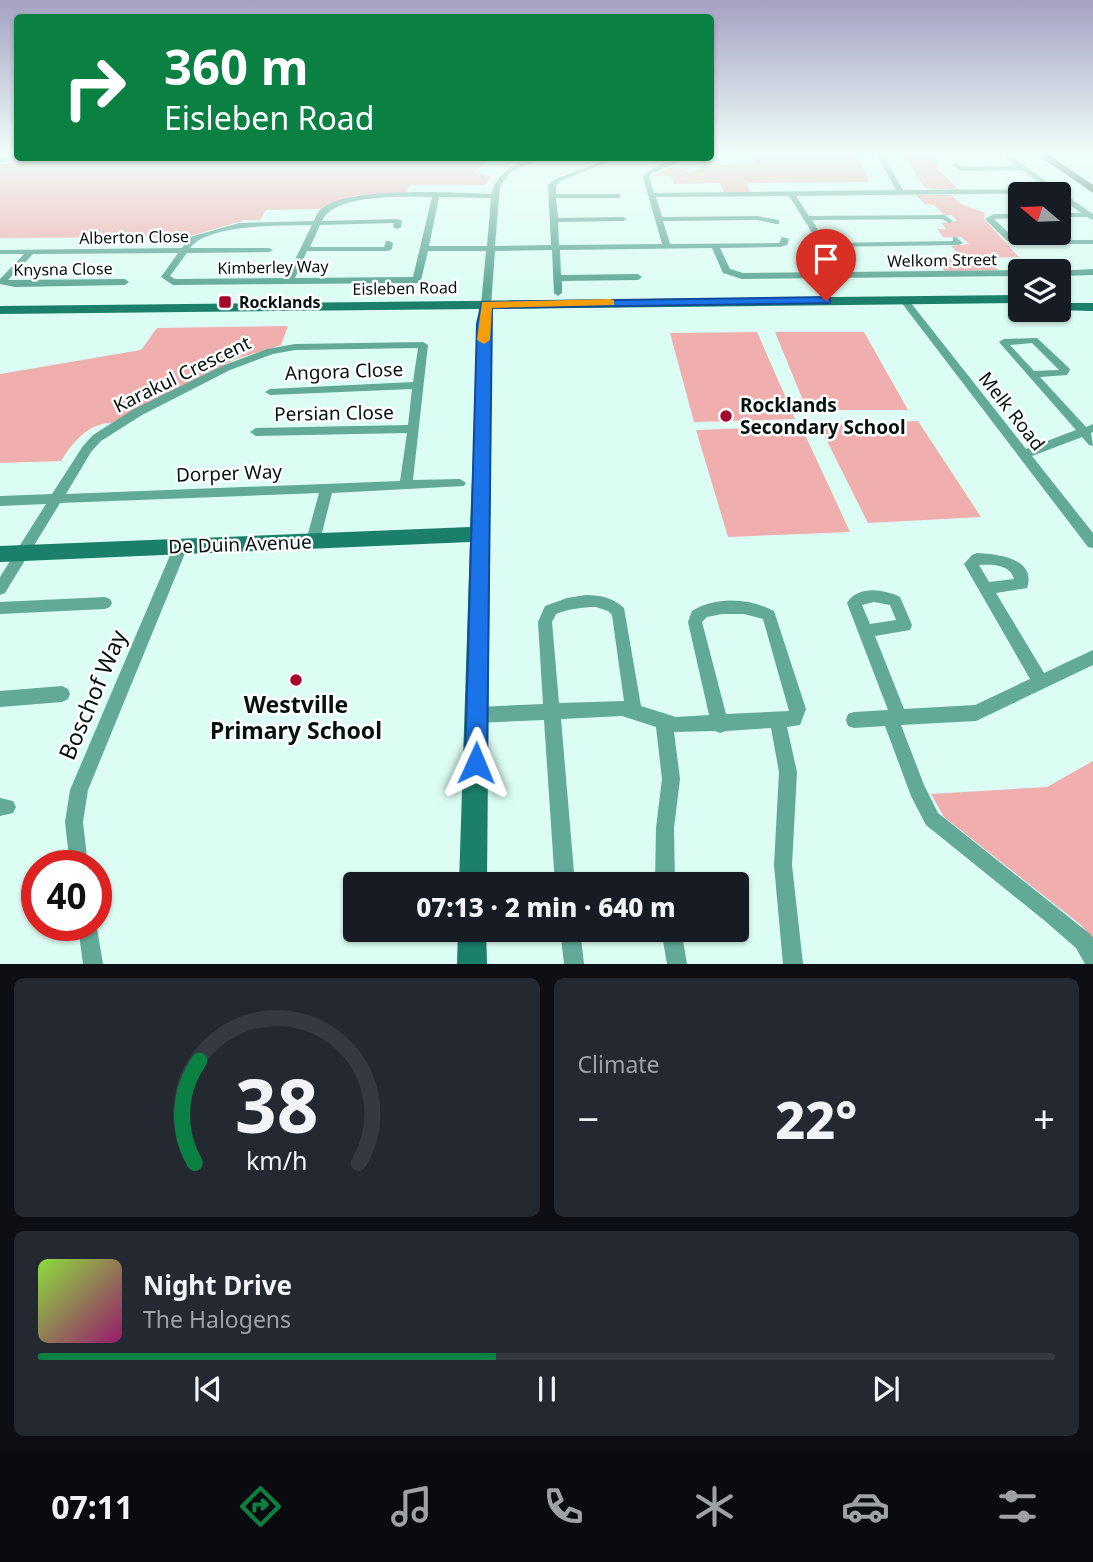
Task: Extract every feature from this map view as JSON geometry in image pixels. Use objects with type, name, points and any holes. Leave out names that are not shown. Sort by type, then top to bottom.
[{"type":"main road","points":[[1071,299],[1093,298]]},
{"type":"main road","name":"Eisleben Road","points":[[907,305],[1008,300]]},
{"type":"main road","name":"Eisleben Road","points":[[0,310],[907,305],[1008,308]]},
{"type":"main road","points":[[1071,307],[1093,307]]},
{"type":"main road","name":"Eisleben Road","points":[[0,320],[486,309]]},
{"type":"main road","points":[[473,872],[486,309]]},
{"type":"main road","name":"De Duin Avenue","points":[[0,554],[481,534]]},
{"type":"main road","points":[[472,942],[472,964]]},
{"type":"street","points":[[289,281],[327,207],[349,200]]},
{"type":"street","name":"Kimberley Way","points":[[183,250],[165,275],[168,281],[417,284],[435,200]]},
{"type":"street","points":[[486,309],[495,200]]},
{"type":"street","points":[[552,200],[558,293]]},
{"type":"street","points":[[652,200],[667,246]]},
{"type":"street","points":[[795,200],[844,275]]},
{"type":"street","points":[[1071,202],[1091,217]]},
{"type":"street","points":[[807,218],[944,216],[949,221]]},
{"type":"street","points":[[1008,216],[993,216],[989,219],[1008,237]]},
{"type":"street","points":[[1071,216],[1091,217]]},
{"type":"street","points":[[658,219],[757,218],[776,222]]},
{"type":"street","points":[[554,220],[623,219]]},
{"type":"street","points":[[183,250],[196,237],[239,225],[398,221],[397,227]]},
{"type":"street","points":[[424,249],[780,245],[785,239]]},
{"type":"street","points":[[824,245],[959,243],[956,239]]},
{"type":"street","points":[[1071,242],[1093,242]]},
{"type":"street","points":[[304,249],[388,249],[389,243]]},
{"type":"street","name":"Welkom Street","points":[[715,245],[726,271],[737,276],[1008,273]]},
{"type":"street","name":"Alberton Close","points":[[0,252],[269,250]]},
{"type":"street","name":"Knysna Close","points":[[31,252],[2,282],[125,282]]},
{"type":"street","points":[[1071,273],[1093,272]]},
{"type":"street","points":[[558,278],[638,277]]},
{"type":"street","name":"Melk Road","points":[[907,305],[1093,543]]},
{"type":"street","points":[[1031,374],[1063,373],[1065,370],[1034,340],[1004,342],[1031,374],[1088,430],[1093,442]]},
{"type":"street","name":"Karakul Crescent","points":[[0,589],[87,449],[97,438],[138,412],[246,359],[295,347],[423,345],[419,385]]},
{"type":"street","points":[[406,485],[419,385]]},
{"type":"street","name":"Angora Close","points":[[270,392],[419,385]]},
{"type":"street","name":"Persian Close","points":[[256,432],[414,429]]},
{"type":"street","points":[[1024,454],[1088,430]]},
{"type":"street","name":"Dorper Way","points":[[0,501],[460,483]]},
{"type":"street","points":[[313,541],[327,488]]},
{"type":"street","name":"Boschof Way","points":[[77,850],[74,822],[77,798],[181,547]]},
{"type":"street","points":[[985,588],[1041,682]]},
{"type":"street","points":[[564,872],[545,622],[550,610],[561,604],[604,601],[614,605],[619,612],[633,709]]},
{"type":"street","points":[[0,608],[105,603]]},
{"type":"street","points":[[477,715],[633,709],[664,722],[692,726],[720,725],[778,722],[793,719],[798,709],[769,615],[752,608],[708,609],[701,611],[695,622],[720,725]]},
{"type":"street","points":[[867,631],[917,790],[932,819],[1052,914],[1083,941],[1093,957]]},
{"type":"street","points":[[853,720],[976,713],[1093,657]]},
{"type":"street","points":[[0,699],[62,694]]},
{"type":"street","points":[[664,722],[671,779],[665,828],[665,872]]},
{"type":"street","points":[[778,722],[788,772],[783,865],[793,964]]},
{"type":"street","points":[[90,941],[93,964]]},
{"type":"street","points":[[571,942],[574,964]]},
{"type":"street","points":[[673,942],[677,964]]},
{"type":"shaded area","points":[[0,200],[343,200],[318,209],[266,210],[260,220],[245,220],[187,237],[0,238]]},
{"type":"shaded area","points":[[921,200],[957,200],[985,213],[984,219],[1019,257],[986,258],[998,270],[945,271],[934,258],[962,258],[951,246],[969,244],[961,237],[943,237],[937,229],[946,229],[941,223],[957,221],[952,215],[944,215],[934,205],[925,204]]},
{"type":"shaded area","points":[[288,326],[281,345],[236,359],[112,423],[88,430],[61,461],[0,463],[0,374],[141,350],[157,328]]},
{"type":"shaded area","points":[[757,332],[795,419],[694,422],[670,333]]},
{"type":"shaded area","points":[[775,332],[864,332],[908,410],[807,410]]},
{"type":"shaded area","points":[[918,421],[981,517],[868,523],[819,425]]},
{"type":"shaded area","points":[[801,426],[850,532],[728,537],[696,430]]},
{"type":"shaded area","points":[[1093,761],[1093,939],[1081,925],[944,817],[931,794],[1047,787]]},
{"type":"slow traffic","points":[[484,340],[486,305],[610,303]]},
{"type":"place","name":"Rocklands","points":[[225,302]]},
{"type":"place","name":"Rocklands Secondary School","points":[[726,416]]},
{"type":"place","name":"Westville Primary School","points":[[296,680]]},
{"type":"route","points":[[476,763],[483,324],[486,305],[826,301]]}]
